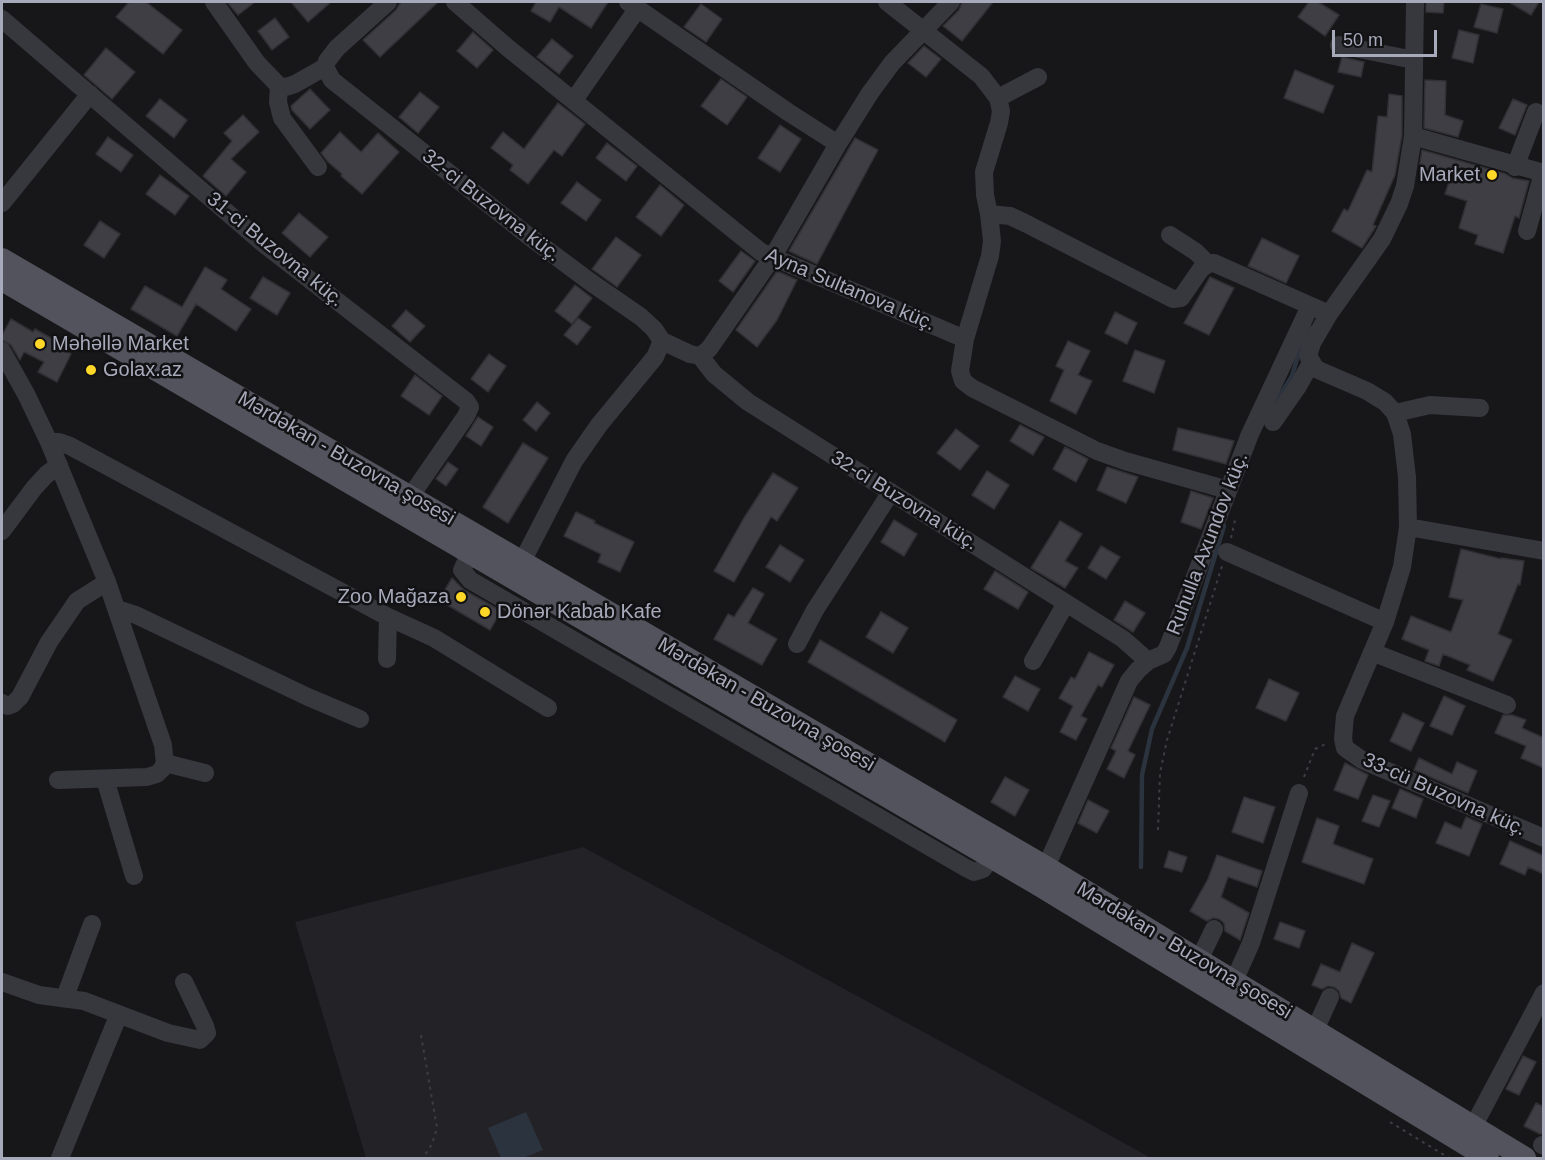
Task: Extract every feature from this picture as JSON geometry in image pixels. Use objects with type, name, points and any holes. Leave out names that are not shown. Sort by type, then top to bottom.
[{"type":"main road","name":"Mərdəkan - Buzovna şosesi","points":[[2,259],[1046,867],[1473,1126],[1537,1150]]},
{"type":"main road","points":[[2,280],[774,730],[904,819],[991,858],[1488,1158]]},
{"type":"street","points":[[214,2],[257,63],[279,86],[286,87],[325,67],[337,48],[388,2]]},
{"type":"street","name":"Ayna Sultanova küç.","points":[[455,2],[508,48],[747,242],[772,258],[965,339]]},
{"type":"street","points":[[887,2],[981,76],[998,98],[1001,111],[984,172],[992,241],[990,256],[965,339],[960,371],[963,381],[972,388],[1097,451],[1228,490]]},
{"type":"street","points":[[700,356],[709,349],[772,258],[870,93],[892,63],[951,2]]},
{"type":"street","points":[[1415,2],[1413,136],[1405,186],[1390,223],[1329,314],[1309,349],[1308,356],[1311,363],[1322,372],[1357,386],[1378,398],[1395,412],[1430,405],[1480,408]]},
{"type":"street","points":[[574,100],[633,5],[838,144]]},
{"type":"street","name":"31-ci Buzovna küç.","points":[[2,19],[266,245],[466,401],[470,407],[466,416],[410,497]]},
{"type":"street","points":[[1339,45],[1414,60]]},
{"type":"street","name":"32-ci Buzovna küç.","points":[[325,67],[332,80],[526,234],[641,317],[654,329],[662,341],[690,354],[700,356],[714,374],[748,402],[1123,639],[1148,661]]},
{"type":"street","points":[[998,98],[1038,77]]},
{"type":"street","points":[[279,86],[278,102],[282,118],[318,167]]},
{"type":"street","points":[[2,203],[90,94]]},
{"type":"street","points":[[1515,167],[1536,112]]},
{"type":"street","points":[[1413,136],[1515,167],[1543,173],[1527,231]]},
{"type":"street","points":[[989,214],[1010,216],[1173,298],[1181,298],[1202,269],[1214,263],[1329,314]]},
{"type":"street","points":[[1170,235],[1196,252],[1208,264]]},
{"type":"street","name":"Ruhulla Axundov küç.","points":[[1046,867],[1130,681],[1148,661],[1164,654],[1168,647],[1250,434],[1310,306]]},
{"type":"street","points":[[522,562],[574,461],[599,425],[655,357],[662,341]]},
{"type":"street","points":[[2,351],[49,442],[107,582],[163,745],[165,763],[157,774],[147,777],[58,780]]},
{"type":"street","points":[[1273,422],[1311,363]]},
{"type":"street","name":"33-cü Buzovna küç.","points":[[1395,412],[1402,434],[1407,477],[1408,527],[1400,576],[1385,622],[1345,716],[1343,740],[1346,748],[1362,760],[1544,838]]},
{"type":"street","points":[[49,442],[59,442],[70,446],[388,616],[434,638],[548,708]]},
{"type":"street","points":[[2,531],[46,474],[59,465]]},
{"type":"street","points":[[797,644],[815,610],[891,492]]},
{"type":"street","points":[[1408,527],[1544,551]]},
{"type":"street","points":[[1227,552],[1385,622]]},
{"type":"street","points":[[470,553],[462,570],[470,580],[763,750],[904,819]]},
{"type":"street","points":[[2,703],[8,706],[20,697],[45,650],[77,601],[107,582]]},
{"type":"street","points":[[1033,661],[1066,603]]},
{"type":"street","points":[[117,609],[136,615],[308,698],[360,719]]},
{"type":"street","points":[[387,659],[388,616]]},
{"type":"street","points":[[1372,652],[1507,705]]},
{"type":"street","points":[[763,750],[774,730]]},
{"type":"street","points":[[165,763],[205,773]]},
{"type":"street","points":[[105,779],[134,876]]},
{"type":"street","points":[[1234,981],[1251,944],[1299,793]]},
{"type":"street","points":[[65,997],[92,924]]},
{"type":"street","points":[[1199,960],[1214,929]]},
{"type":"street","points":[[2,981],[39,995],[84,1000],[168,1033],[201,1040],[207,1033],[205,1026],[184,982]]},
{"type":"street","points":[[1473,1126],[1544,993]]},
{"type":"street","points":[[1315,1030],[1330,998]]},
{"type":"street","points":[[60,1158],[119,1014]]},
{"type":"path","points":[[1158,830],[1160,773],[1167,740],[1236,520]]},
{"type":"path","points":[[1299,793],[1315,749],[1323,744],[1343,740]]},
{"type":"path","points":[[421,1035],[437,1128],[432,1144],[423,1158]]},
{"type":"shaded area","points":[[583,847],[1151,1158],[366,1158],[295,922]]},
{"type":"water","points":[[526,1112],[543,1150],[523,1158],[501,1158],[488,1128]]},
{"type":"building","points":[[129,2],[146,2],[182,30],[163,54],[116,17]]},
{"type":"building","points":[[227,2],[255,2],[238,15]]},
{"type":"building","points":[[291,2],[331,2],[308,22]]},
{"type":"building","points":[[401,2],[438,2],[380,57],[363,40],[396,10]]},
{"type":"building","points":[[536,2],[608,2],[591,28],[559,7],[550,22],[531,11]]},
{"type":"building","points":[[962,2],[993,2],[962,41],[943,26],[959,10]]},
{"type":"building","points":[[1309,2],[1318,2],[1339,15],[1325,36],[1298,17]]},
{"type":"building","points":[[1426,2],[1444,2],[1443,13],[1426,12]]},
{"type":"building","points":[[1509,2],[1539,2],[1531,15]]},
{"type":"building","points":[[701,4],[722,19],[706,42],[684,27]]},
{"type":"building","points":[[1481,4],[1503,9],[1497,33],[1474,27]]},
{"type":"building","points":[[275,18],[289,37],[272,50],[258,31]]},
{"type":"building","points":[[1459,30],[1479,35],[1473,63],[1452,58]]},
{"type":"building","points":[[473,32],[493,50],[477,68],[457,51]]},
{"type":"building","points":[[552,39],[573,56],[559,74],[537,57]]},
{"type":"building","points":[[924,46],[941,59],[926,77],[908,63]]},
{"type":"building","points":[[106,48],[135,72],[112,99],[84,75]]},
{"type":"building","points":[[1342,57],[1364,62],[1361,77],[1338,72]]},
{"type":"building","points":[[1295,70],[1334,86],[1323,113],[1284,98]]},
{"type":"building","points":[[721,79],[747,97],[727,125],[701,106]]},
{"type":"building","points":[[1425,80],[1446,81],[1445,115],[1463,121],[1458,137],[1424,128]]},
{"type":"building","points":[[310,89],[330,110],[310,129],[291,106]]},
{"type":"building","points":[[420,92],[439,107],[418,133],[399,117]]},
{"type":"building","points":[[1389,94],[1402,96],[1402,135],[1395,175],[1373,225],[1376,226],[1362,248],[1332,231],[1344,209],[1348,211],[1367,170],[1372,172],[1378,116],[1387,117]]},
{"type":"building","points":[[160,99],[187,120],[174,138],[146,116]]},
{"type":"building","points":[[1513,99],[1527,105],[1515,135],[1499,128]]},
{"type":"building","points":[[558,103],[585,124],[562,156],[554,150],[528,184],[510,170],[513,165],[491,148],[503,132],[524,149]]},
{"type":"building","points":[[243,115],[259,132],[231,159],[246,172],[226,196],[203,176],[232,141],[224,133]]},
{"type":"building","points":[[780,125],[801,139],[780,172],[758,158]]},
{"type":"building","points":[[340,132],[361,152],[378,133],[399,152],[362,194],[341,176],[342,174],[321,153]]},
{"type":"building","points":[[108,137],[133,155],[121,172],[96,154]]},
{"type":"building","points":[[855,138],[878,150],[817,264],[789,251]]},
{"type":"building","points":[[607,143],[637,166],[626,181],[596,158]]},
{"type":"building","points":[[1422,150],[1506,174],[1512,178],[1529,181],[1519,218],[1515,216],[1503,253],[1475,244],[1478,235],[1459,228],[1467,201],[1445,194],[1450,179],[1419,169]]},
{"type":"building","points":[[160,175],[189,196],[175,215],[146,194]]},
{"type":"building","points":[[577,182],[601,200],[586,221],[561,203]]},
{"type":"building","points":[[660,185],[684,205],[661,236],[636,217]]},
{"type":"building","points":[[299,213],[328,237],[310,257],[282,233]]},
{"type":"building","points":[[100,221],[120,234],[104,258],[84,245]]},
{"type":"building","points":[[616,237],[641,255],[617,287],[592,269]]},
{"type":"building","points":[[1262,238],[1299,256],[1286,283],[1248,266]]},
{"type":"building","points":[[741,251],[755,261],[733,292],[719,281]]},
{"type":"building","points":[[205,267],[227,280],[221,289],[251,309],[236,331],[196,304],[177,336],[131,309],[145,286],[182,307]]},
{"type":"building","points":[[777,271],[797,280],[777,320],[757,347],[736,330]]},
{"type":"building","points":[[263,277],[290,293],[277,315],[250,298]]},
{"type":"building","points":[[1210,277],[1234,288],[1209,335],[1184,323]]},
{"type":"building","points":[[575,285],[592,298],[572,324],[555,311]]},
{"type":"building","points":[[406,310],[425,326],[410,342],[392,326]]},
{"type":"building","points":[[1115,312],[1137,323],[1127,344],[1105,333]]},
{"type":"building","points":[[578,318],[591,327],[577,345],[564,335]]},
{"type":"building","points":[[11,319],[33,332],[35,329],[56,341],[54,345],[71,354],[57,382],[38,372],[44,362],[24,352],[20,360],[11,345],[2,340],[2,335]]},
{"type":"building","points":[[1068,341],[1090,351],[1078,375],[1092,381],[1076,414],[1050,401],[1064,370],[1056,366]]},
{"type":"building","points":[[1135,350],[1165,361],[1154,393],[1123,381]]},
{"type":"building","points":[[489,354],[506,366],[488,392],[471,379]]},
{"type":"building","points":[[415,375],[442,396],[429,415],[401,396]]},
{"type":"building","points":[[537,402],[550,413],[536,431],[523,420]]},
{"type":"building","points":[[478,417],[493,427],[481,446],[466,436]]},
{"type":"building","points":[[1020,425],[1044,437],[1033,455],[1010,441]]},
{"type":"building","points":[[1178,428],[1234,441],[1226,464],[1173,450]]},
{"type":"building","points":[[956,429],[979,446],[960,470],[937,453]]},
{"type":"building","points":[[523,443],[548,458],[508,523],[483,507]]},
{"type":"building","points":[[1065,447],[1088,459],[1076,482],[1053,469]]},
{"type":"building","points":[[448,462],[458,469],[446,486],[436,479]]},
{"type":"building","points":[[1107,467],[1138,477],[1126,503],[1097,490]]},
{"type":"building","points":[[987,471],[1009,485],[994,509],[972,495]]},
{"type":"building","points":[[773,473],[798,488],[777,521],[771,517],[734,582],[714,571]]},
{"type":"building","points":[[1191,491],[1213,498],[1201,529],[1181,522]]},
{"type":"building","points":[[576,512],[634,542],[620,572],[598,562],[601,554],[564,536]]},
{"type":"building","points":[[894,520],[917,534],[904,556],[881,542]]},
{"type":"building","points":[[1060,521],[1082,534],[1065,561],[1078,568],[1065,588],[1031,568]]},
{"type":"building","points":[[780,545],[804,560],[790,582],[766,567]]},
{"type":"building","points":[[1101,546],[1120,557],[1106,579],[1088,568]]},
{"type":"building","points":[[1461,549],[1501,559],[1524,561],[1520,585],[1518,584],[1498,634],[1512,640],[1493,681],[1467,670],[1470,665],[1443,654],[1439,666],[1425,661],[1429,650],[1402,639],[1411,616],[1451,632],[1463,600],[1449,597]]},
{"type":"building","points":[[995,571],[1028,592],[1018,609],[984,589]]},
{"type":"building","points":[[452,578],[464,590],[501,611],[490,630],[439,600]]},
{"type":"building","points":[[753,588],[764,594],[748,623],[777,639],[762,665],[714,639],[728,614],[734,617]]},
{"type":"building","points":[[1125,601],[1145,613],[1133,632],[1114,620]]},
{"type":"building","points":[[881,612],[908,628],[893,653],[866,637]]},
{"type":"building","points":[[820,640],[957,720],[945,742],[808,662]]},
{"type":"building","points":[[1089,652],[1114,665],[1102,687],[1098,685],[1081,716],[1087,719],[1076,740],[1060,732],[1073,706],[1059,698],[1071,677],[1075,679]]},
{"type":"building","points":[[1015,676],[1040,689],[1028,711],[1003,697]]},
{"type":"building","points":[[1269,679],[1299,693],[1286,721],[1256,708]]},
{"type":"building","points":[[1444,696],[1465,706],[1452,735],[1430,726]]},
{"type":"building","points":[[1134,697],[1150,705],[1128,751],[1135,755],[1124,778],[1107,769],[1116,751],[1111,748]]},
{"type":"building","points":[[1403,713],[1424,723],[1411,751],[1390,741]]},
{"type":"building","points":[[1503,715],[1512,715],[1526,720],[1522,728],[1544,738],[1544,768],[1521,758],[1526,746],[1495,733]]},
{"type":"building","points":[[1419,758],[1452,774],[1457,762],[1477,771],[1468,793],[1414,770]]},
{"type":"building","points":[[1345,763],[1368,775],[1358,799],[1334,790]]},
{"type":"building","points":[[1005,777],[1029,790],[1015,816],[991,802]]},
{"type":"building","points":[[1400,789],[1423,799],[1416,818],[1392,808]]},
{"type":"building","points":[[1373,795],[1390,801],[1379,827],[1362,821]]},
{"type":"building","points":[[1244,797],[1275,807],[1263,843],[1232,832]]},
{"type":"building","points":[[1088,800],[1109,811],[1097,833],[1078,823]]},
{"type":"building","points":[[1466,817],[1482,824],[1469,856],[1436,843],[1445,822],[1461,829]]},
{"type":"building","points":[[1317,818],[1339,826],[1333,844],[1373,859],[1364,884],[1302,862]]},
{"type":"building","points":[[1510,841],[1544,856],[1544,874],[1528,867],[1525,875],[1500,864]]},
{"type":"building","points":[[1169,851],[1187,857],[1182,872],[1164,867]]},
{"type":"building","points":[[1217,855],[1262,871],[1257,887],[1228,877],[1221,897],[1249,913],[1240,940],[1225,931],[1224,923],[1219,919],[1213,918],[1207,921],[1190,911],[1208,879]]},
{"type":"building","points":[[1280,922],[1305,931],[1299,948],[1274,939]]},
{"type":"building","points":[[1352,943],[1374,953],[1351,1003],[1341,998],[1339,991],[1334,987],[1328,986],[1322,989],[1312,985],[1321,964],[1340,972]]},
{"type":"building","points":[[1523,1056],[1536,1062],[1519,1095],[1506,1089]]},
{"type":"building","points":[[1536,1103],[1544,1107],[1544,1134],[1524,1126]]},
{"type":"waterway","points":[[1305,338],[1310,327]]},
{"type":"waterway","points":[[1272,408],[1292,376],[1301,345]]},
{"type":"waterway","points":[[1141,867],[1142,775],[1152,729],[1187,648],[1224,526]]},
{"type":"place","name":"Market","points":[[1492,175]]},
{"type":"place","name":"Məhəllə Market","points":[[40,344]]},
{"type":"place","name":"Golax.az","points":[[91,370]]},
{"type":"place","name":"Zoo Mağaza","points":[[461,597]]},
{"type":"place","name":"Dönər Kabab Kafe","points":[[485,612]]}]
